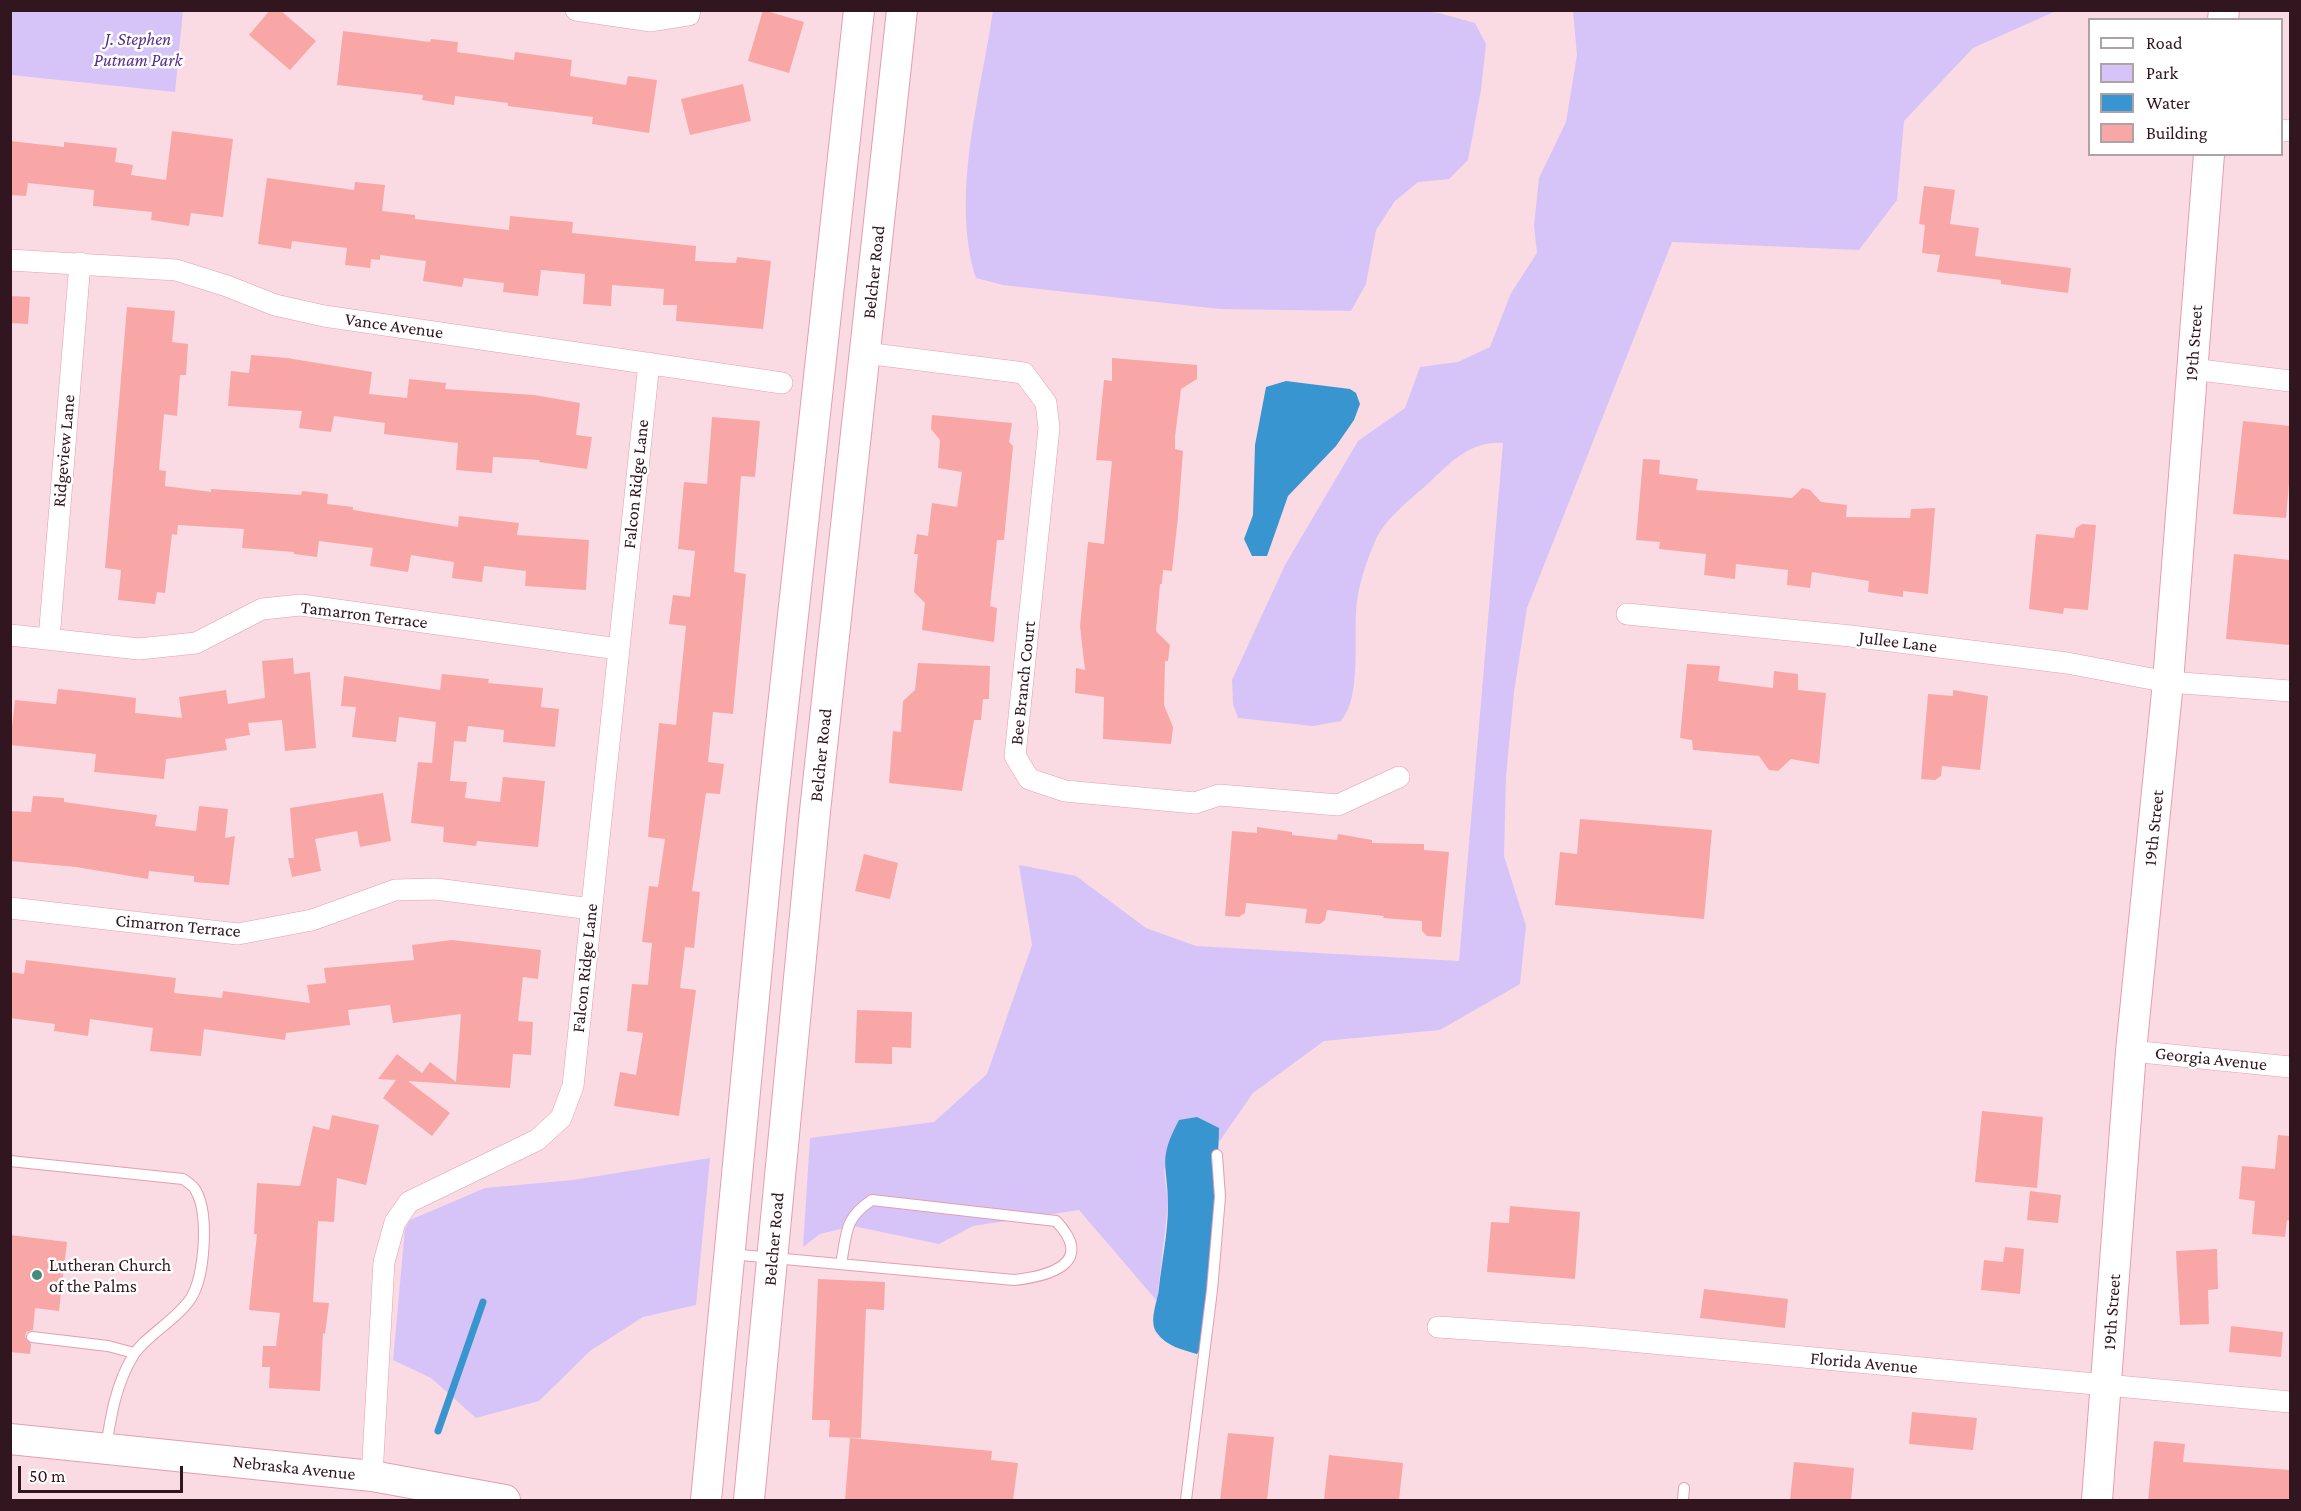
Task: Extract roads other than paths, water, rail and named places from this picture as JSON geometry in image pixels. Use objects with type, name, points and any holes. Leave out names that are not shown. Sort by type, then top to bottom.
[{"type":"main road","points":[[706,1500],[772,808],[859,10]]},
{"type":"main road","name":"Belcher Road","points":[[749,1500],[815,811],[902,10]]},
{"type":"main road","name":"19th Street","points":[[2097,1500],[2131,1051],[2168,682],[2209,156]]},
{"type":"main road","name":"Nebraska Avenue","points":[[10,1439],[372,1476],[505,1500]]},
{"type":"street","points":[[576,10],[651,21],[689,13]]},
{"type":"street","name":"Vance Avenue","points":[[10,260],[176,270],[227,286],[275,305],[324,316],[782,383]]},
{"type":"street","name":"Ridgeview Lane","points":[[49,639],[80,264]]},
{"type":"street","name":"Bee Branch Court","points":[[865,353],[1024,373],[1046,403],[1049,428],[1015,756],[1029,779],[1065,791],[1195,803],[1219,795],[1338,805],[1399,777]]},
{"type":"street","name":"Falcon Ridge Lane","points":[[372,1476],[384,1262],[395,1222],[409,1202],[537,1140],[561,1118],[573,1086],[649,363]]},
{"type":"street","points":[[2192,369],[2290,381]]},
{"type":"street","name":"Tamarron Terrace","points":[[10,635],[139,649],[196,643],[262,609],[301,605],[618,649]]},
{"type":"street","name":"Jullee Lane","points":[[1627,614],[1851,636],[2056,661],[2168,682],[2290,692]]},
{"type":"street","name":"Cimarron Terrace","points":[[10,908],[238,934],[312,920],[395,890],[436,889],[591,909]]},
{"type":"street","name":"Georgia Avenue","points":[[2131,1051],[2290,1067]]},
{"type":"street","name":"Florida Avenue","points":[[1438,1327],[1587,1337],[2290,1402]]},
{"type":"lane","points":[[1186,1500],[1190,1491],[1214,1279],[1220,1197],[1217,1155]]},
{"type":"lane","points":[[10,1161],[183,1179],[196,1191],[202,1217],[203,1261],[192,1297],[166,1326],[134,1353],[121,1378],[111,1413],[106,1449]]},
{"type":"lane","points":[[730,1254],[1014,1280],[1042,1277],[1061,1269],[1069,1257],[1071,1245],[1067,1232],[1056,1221],[872,1200],[856,1210],[848,1222],[841,1264]]},
{"type":"lane","points":[[32,1337],[108,1346],[134,1353]]},
{"type":"lane","points":[[1683,1500],[1684,1488]]},
{"type":"water","points":[[1286,381],[1350,389],[1356,393],[1360,404],[1354,420],[1336,446],[1288,496],[1267,556],[1252,556],[1244,539],[1253,515],[1255,445],[1266,387]]},
{"type":"water","points":[[1197,1117],[1219,1128],[1218,1198],[1206,1341],[1197,1354],[1165,1341],[1157,1333],[1153,1323],[1167,1226],[1166,1154],[1179,1120]]},
{"type":"waterway","points":[[438,1431],[483,1302]]},
{"type":"place","name":"Lutheran Church of the Palms","points":[[37,1275]]},
{"type":"park label","name":"J. Stephen Putnam Park","points":[[138,49]]}]
